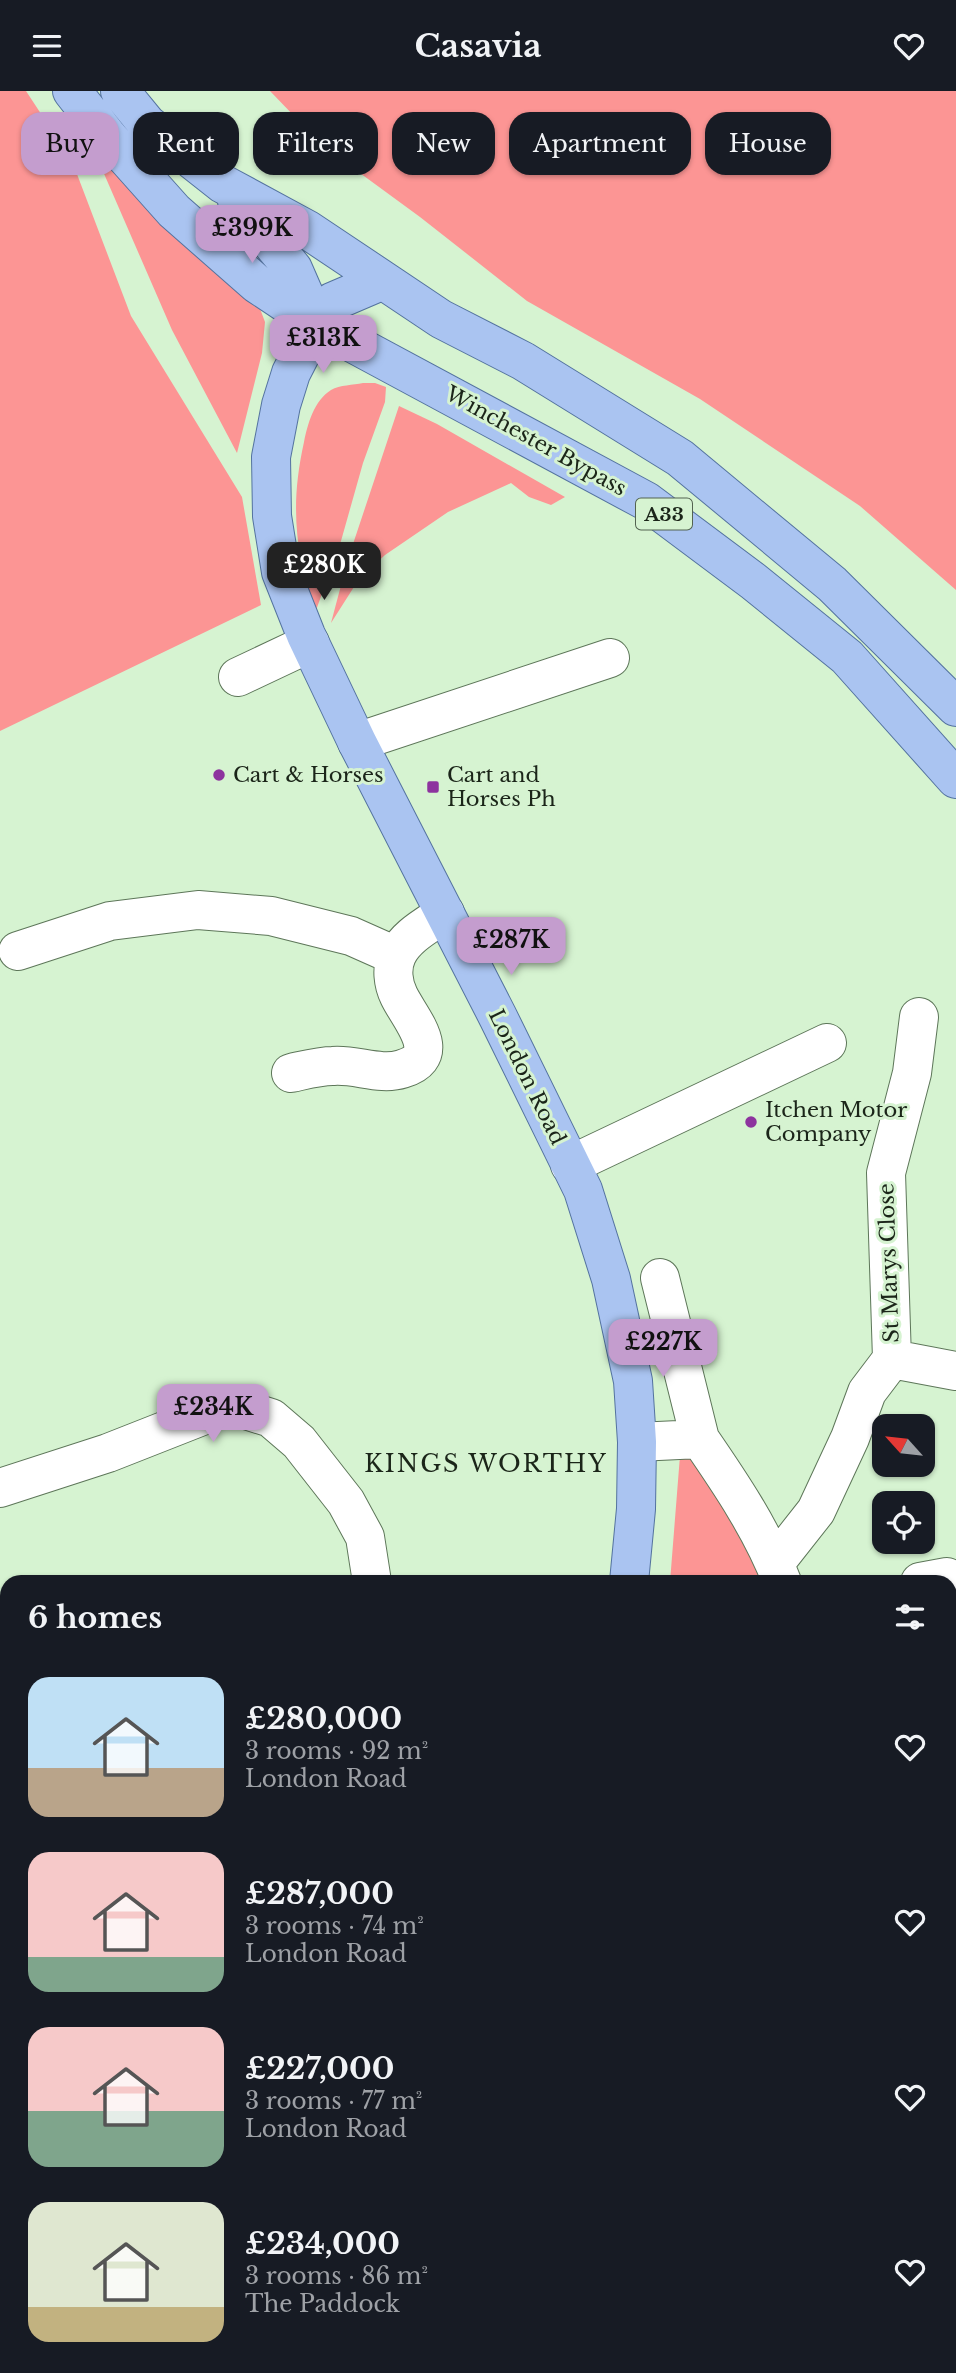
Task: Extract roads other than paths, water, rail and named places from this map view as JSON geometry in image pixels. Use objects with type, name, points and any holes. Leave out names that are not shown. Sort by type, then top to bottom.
[{"type":"main road","name":"A33","points":[[72,91],[108,137],[174,211],[257,284],[317,324]]},
{"type":"main road","name":"A33","points":[[120,91],[147,124],[223,184],[308,230],[441,319],[523,361],[680,458],[832,584],[956,708]]},
{"type":"main road","points":[[223,184],[293,269],[317,324]]},
{"type":"main road","name":"London Road","points":[[381,281],[331,302],[291,373],[281,405],[271,457],[272,516],[281,572],[293,606],[357,742],[583,1190],[611,1279],[633,1381],[637,1442],[636,1509],[630,1575]]},
{"type":"main road","name":"Winchester Bypass","points":[[317,324],[646,501],[847,657],[956,779]]},
{"type":"street","points":[[238,677],[310,643]]},
{"type":"street","points":[[357,742],[611,658]]},
{"type":"street","points":[[18,951],[110,921],[198,910],[271,916],[351,936],[396,956]]},
{"type":"street","points":[[291,1073],[334,1065],[398,1070],[415,1065],[422,1055],[420,1030],[398,995],[392,975],[396,956],[416,932],[445,913]]},
{"type":"street","name":"St Marys Close","points":[[778,1573],[816,1511],[850,1438],[867,1392],[892,1359],[886,1173],[912,1073],[919,1017]]},
{"type":"street","points":[[570,1165],[827,1043]]},
{"type":"street","points":[[637,1442],[700,1439],[660,1278]]},
{"type":"street","points":[[892,1359],[956,1370]]},
{"type":"street","points":[[0,1488],[108,1453],[230,1405],[271,1418],[299,1442],[346,1502],[365,1537],[371,1575]]},
{"type":"street","name":"St Marys Close","points":[[700,1439],[737,1493],[778,1573]]},
{"type":"place","name":"Cart & Horses","points":[[219,775]]},
{"type":"place","name":"Cart and Horses Ph","points":[[433,787]]},
{"type":"place","name":"Itchen Motor Company","points":[[751,1122]]},
{"type":"district","name":"KINGS WORTHY","points":[[486,1464]]}]
